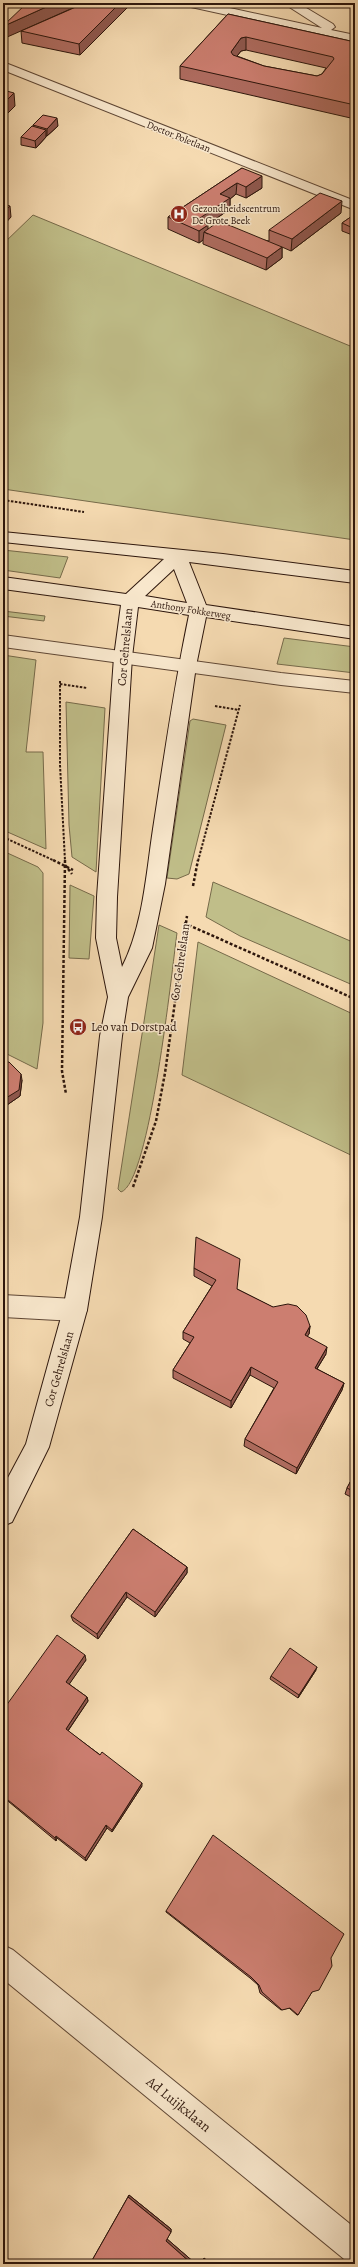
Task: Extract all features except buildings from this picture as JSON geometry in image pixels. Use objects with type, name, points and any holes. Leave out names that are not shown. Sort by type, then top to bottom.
[{"type":"street","points":[[191,3],[350,38]]},
{"type":"street","points":[[289,3],[350,38]]},
{"type":"street","name":"Doctor Poletlaan","points":[[3,66],[355,206]]},
{"type":"street","points":[[3,536],[282,566],[355,577]]},
{"type":"street","points":[[178,556],[199,610]]},
{"type":"street","name":"Cor Gehrelslaan","points":[[118,997],[106,931],[123,657],[130,600],[178,556]]},
{"type":"street","name":"Anthony Fokkerweg","points":[[3,583],[355,633]]},
{"type":"street","name":"Cor Gehrelslaan","points":[[3,1513],[37,1447],[76,1310],[91,1218],[111,1036],[118,997],[142,948],[149,915],[167,814],[186,666],[199,610]]},
{"type":"street","points":[[3,641],[355,687]]},
{"type":"street","points":[[3,1306],[76,1310]]},
{"type":"street","name":"Ad Luijkxlaan","points":[[3,1960],[355,2248]]},
{"type":"path","points":[[3,500],[88,513]]},
{"type":"path","points":[[60,684],[60,765],[65,865],[62,1071],[68,1102]]},
{"type":"path","points":[[192,887],[199,854],[239,710]]},
{"type":"path","points":[[3,837],[65,865]]},
{"type":"path","name":"Cor Gehrelslaan","points":[[91,1218],[119,1202],[132,1189],[156,1122],[165,1073],[188,908]]},
{"type":"path","points":[[186,922],[355,999]]},
{"type":"path","points":[[63,1010],[68,1010]]},
{"type":"shaded area","points":[[33,215],[355,348],[355,540],[3,489],[3,244]]},
{"type":"shaded area","points":[[3,550],[68,557],[60,578],[3,570]]},
{"type":"shaded area","points":[[3,611],[45,616],[44,621],[3,616]]},
{"type":"shaded area","points":[[284,638],[355,647],[355,673],[277,664]]},
{"type":"shaded area","points":[[3,655],[36,660],[26,752],[43,752],[46,849],[3,830]]},
{"type":"shaded area","points":[[66,702],[105,708],[96,872],[72,857],[69,825]]},
{"type":"shaded area","points":[[193,719],[226,725],[189,874],[177,879],[167,878],[190,721]]},
{"type":"shaded area","points":[[3,851],[38,867],[43,873],[43,1023],[37,1069],[3,1052]]},
{"type":"shaded area","points":[[213,882],[355,943],[355,986],[240,936],[206,917]]},
{"type":"shaded area","points":[[70,885],[94,896],[89,959],[69,958]]},
{"type":"shaded area","points":[[159,925],[177,933],[165,1028],[150,1116],[141,1153],[132,1180],[121,1192],[118,1189]]},
{"type":"shaded area","points":[[198,942],[355,1015],[355,1157],[182,1075]]},
{"type":"place","name":"Gezondheidscentrum De Grote Beek","points":[[179,214]]},
{"type":"place","name":"Leo van Dorstpad","points":[[78,1027]]}]
